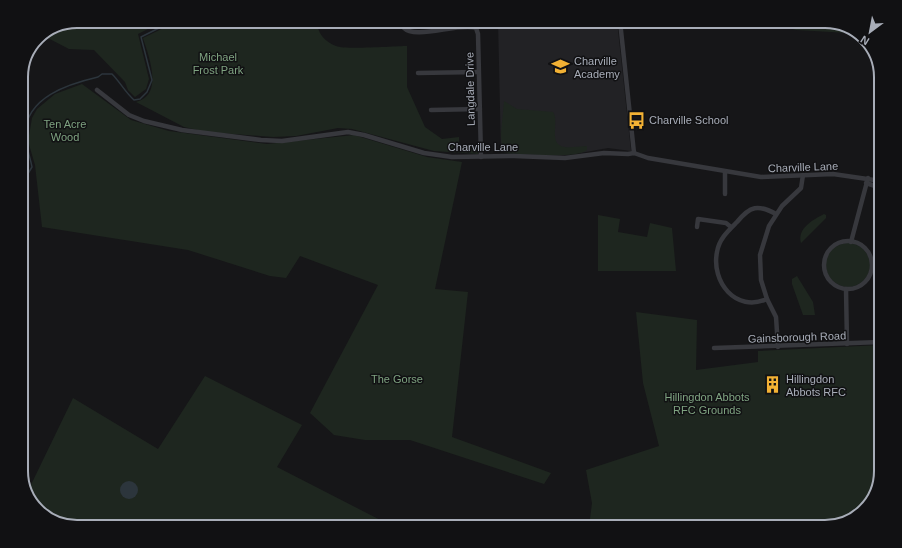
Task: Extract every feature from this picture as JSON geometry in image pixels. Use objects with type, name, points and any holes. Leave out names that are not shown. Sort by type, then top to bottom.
[{"type":"street","points":[[404,28],[408,31],[438,31],[456,28]]},
{"type":"street","name":"Langdale Drive","points":[[476,28],[478,34],[481,157]]},
{"type":"street","points":[[621,28],[634,153]]},
{"type":"street","points":[[418,73],[478,72]]},
{"type":"street","name":"Charville Lane","points":[[97,90],[129,115],[144,121],[182,130],[276,141],[337,132],[353,132],[433,154],[452,157],[514,156],[565,158],[604,152],[634,153],[644,158],[766,178],[834,174],[874,180]]},
{"type":"street","points":[[431,110],[480,109]]},
{"type":"street","points":[[725,172],[725,194]]},
{"type":"street","points":[[778,347],[776,317],[767,299],[761,280],[760,255],[766,234],[776,214],[801,188],[804,175]]},
{"type":"street","points":[[852,242],[867,180],[874,184]]},
{"type":"street","points":[[767,299],[755,303],[741,302],[732,296],[720,280],[716,266],[717,252],[722,239],[731,227],[746,212],[753,208],[766,209],[776,214]]},
{"type":"street","points":[[697,227],[698,219],[726,223],[731,227]]},
{"type":"street","points":[[842,242],[852,242],[860,245],[868,251],[872,260],[872,267],[870,276],[864,284],[855,288],[846,289],[837,286],[830,280],[826,272],[825,263],[827,254],[834,247],[842,242]]},
{"type":"street","points":[[846,289],[846,344]]},
{"type":"street","name":"Gainsborough Road","points":[[714,348],[778,347],[874,342]]},
{"type":"shaded area","name":"Charville Academy","points":[[498,28],[618,28],[631,151],[608,148],[580,153],[501,152]]},
{"type":"shaded area","points":[[129,481],[135,484],[138,490],[135,496],[129,499],[123,496],[120,490],[123,484]]},
{"type":"green space","points":[[77,28],[150,28],[138,34],[149,79],[146,89],[135,97],[128,90],[125,82],[94,50],[69,49],[48,38],[58,32]]},
{"type":"green space","name":"Michael Frost Park","points":[[164,28],[318,28],[322,36],[328,42],[336,46],[359,48],[407,46],[407,87],[425,127],[442,139],[459,137],[459,146],[477,146],[478,154],[434,151],[352,129],[338,128],[296,136],[273,137],[207,132],[184,127],[136,102],[145,98],[150,92],[152,84],[151,65],[143,38]]},
{"type":"green space","points":[[789,28],[831,28],[845,33],[796,30]]},
{"type":"green space","points":[[82,84],[131,120],[169,131],[267,144],[354,135],[427,157],[462,162],[435,289],[468,292],[452,437],[551,473],[544,484],[410,440],[365,440],[334,435],[310,413],[378,285],[300,256],[286,278],[270,276],[188,250],[42,227],[35,165],[28,141],[32,118],[37,109],[55,94]]},
{"type":"green space","points":[[504,101],[517,109],[553,112],[555,116],[555,137],[557,142],[565,147],[587,146],[587,150],[582,153],[561,155],[505,153],[502,150],[501,133]]},
{"type":"green space","points":[[824,214],[826,215],[826,218],[801,243],[801,233],[807,225]]},
{"type":"green space","points":[[598,215],[620,219],[618,232],[647,237],[650,223],[672,228],[676,271],[598,271]]},
{"type":"green space","points":[[848,243],[860,247],[866,253],[870,265],[866,277],[860,283],[848,287],[836,283],[830,277],[826,265],[830,253],[836,247]]},
{"type":"green space","points":[[797,276],[813,302],[815,315],[803,315],[792,284],[792,279]]},
{"type":"green space","name":"Hillingdon Abbots RFC Grounds","points":[[636,312],[697,320],[696,370],[758,362],[758,351],[874,345],[874,477],[870,490],[864,501],[855,510],[844,516],[831,520],[590,520],[592,503],[586,470],[659,446],[643,383]]},
{"type":"green space","points":[[205,376],[302,425],[277,467],[380,520],[71,520],[58,516],[42,506],[31,487],[73,398],[158,449]]},
{"type":"waterway","points":[[28,119],[33,110],[41,101],[51,94],[62,88],[98,77],[102,74],[112,74],[134,100],[140,99],[147,92],[152,80],[141,37],[159,28]]},
{"type":"waterway","points":[[28,150],[32,167],[28,174]]},
{"type":"place","name":"Charville Academy","points":[[561,67]]},
{"type":"place","name":"Charville School","points":[[636,120]]},
{"type":"place","name":"Hillingdon Abbots RFC","points":[[773,385]]},
{"type":"park label","name":"Ten Acre Wood","points":[[65,130]]},
{"type":"park label","name":"The Gorse","points":[[397,379]]}]
